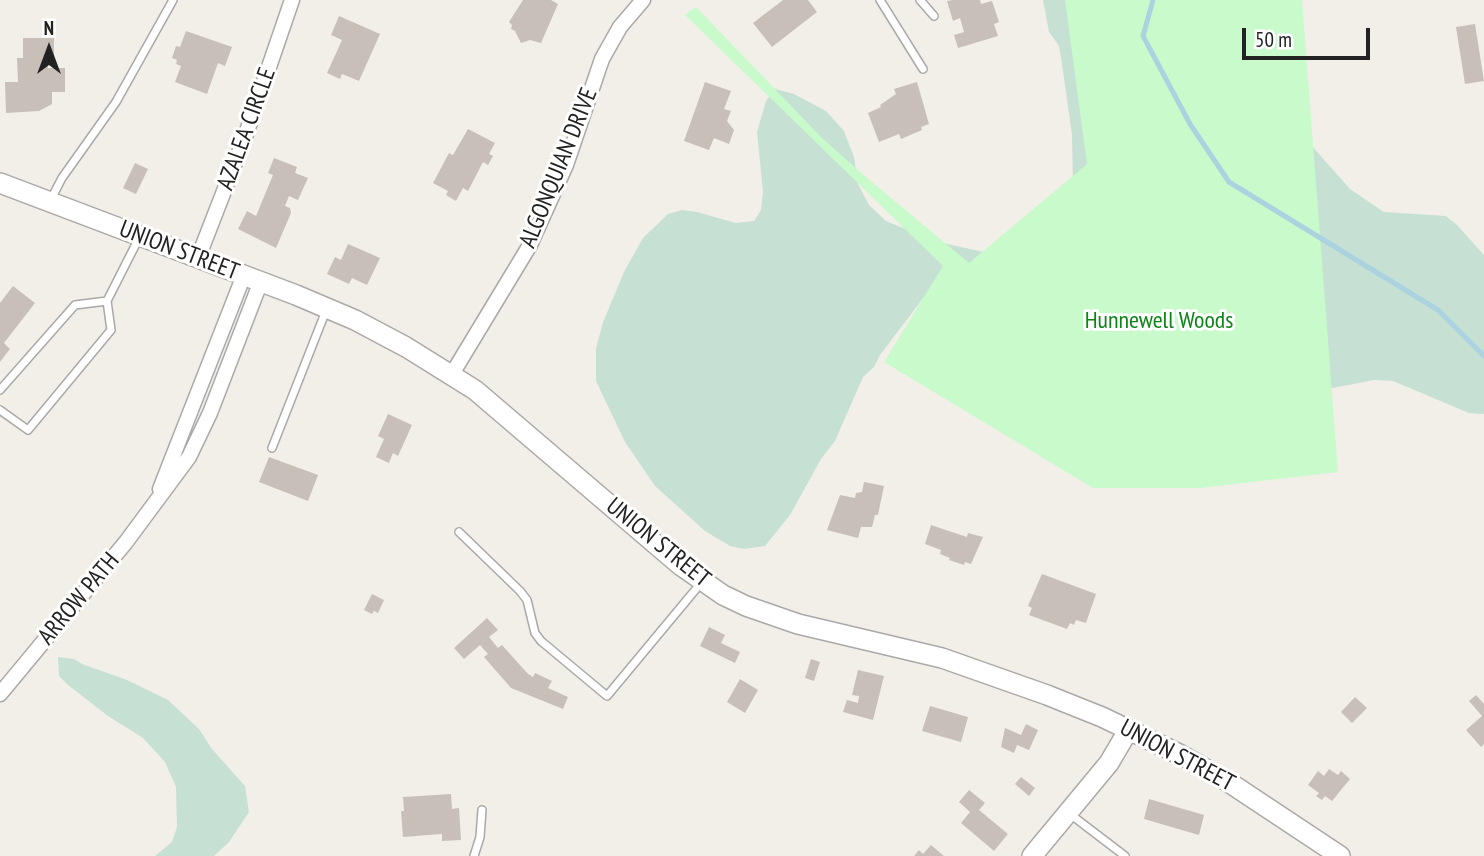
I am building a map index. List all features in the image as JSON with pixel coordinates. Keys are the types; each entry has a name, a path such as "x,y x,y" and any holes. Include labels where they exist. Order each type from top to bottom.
{"street":[{"name":"AZALEA CIRCLE","path":"198,258 245,137 292,0"},
{"name":"ALGONQUIAN DRIVE","path":"452,374 530,244 566,165 603,59 620,27 643,0"},
{"name":"UNION STREET","path":"0,183 252,278 381,333 452,374 500,410 702,582 746,606 773,616 942,658 1047,695 1129,729 1230,783 1340,856"},
{"name":"ARROW PATH","path":"0,694 126,542 175,477 201,435 252,278"},
{"path":"1032,856 1118,751 1129,729"}],"lane":[{"path":"50,202 62,178 116,102 173,0"},
{"path":"880,0 923,69"},
{"path":"920,0 934,16"},
{"path":"0,410 28,430 111,330 107,301 140,236"},
{"path":"0,390 75,305 107,301"},
{"path":"272,448 327,308"},
{"path":"459,532 527,600 535,634 541,641 607,696 702,582"},
{"path":"474,856 480,837 482,810"},
{"path":"1068,813 1125,856"}],"green space":[{"path":"1043,0 1284,0 1303,136 1350,189 1384,212 1446,216 1484,255 1484,414 1469,413 1393,381 1374,380 1317,391 924,297 874,367 863,377 835,441 821,459 790,515 765,546 744,549 730,546 705,531 655,486 625,442 596,381 596,349 603,322 625,270 643,238 668,214 682,210 736,223 754,221 761,210 763,192 757,132 766,101 775,89 794,94 826,111 844,131 854,157 858,184 869,205 886,221 934,241 988,253 1073,186 1072,135 1062,64 1059,46 1049,32"},
{"name":"Hunnewell Woods","path":"1065,0 1302,0 1338,472 1201,488 1093,488 884,362 943,266 685,15 696,7 821,137 969,263 1087,164"},
{"path":"58,657 74,659 168,700 199,729 212,749 245,786 249,812 229,842 214,856 155,856 172,842 177,827 176,787 165,762 143,738 108,716 68,685 59,676"}],"building":[{"path":"523,0 551,0 558,4 541,43 530,40 521,43 511,29 509,22"},
{"path":"783,0 808,0 817,12 772,47 753,23"},
{"path":"980,0 981,4 992,1 999,22 994,24 998,36 958,48 954,35 964,32 960,18 953,21 947,1"},
{"path":"339,16 380,34 359,81 342,74 340,79 327,73 342,40 331,35"},
{"path":"1475,24 1484,81 1465,84 1456,27"},
{"path":"186,31 232,47 225,66 218,63 207,94 175,82 181,66 172,58"},
{"path":"23,38 54,38 54,59 48,59 48,68 65,68 65,92 52,92 52,104 39,111 6,113 5,82 18,82 17,58 23,58"},
{"path":"705,82 731,91 724,109 731,111 727,121 734,130 729,144 714,138 709,150 684,141"},
{"path":"917,82 929,124 901,139 899,134 879,142 868,113 881,107 880,105 896,94 894,89"},
{"path":"468,129 495,143 489,154 493,156 488,165 483,162 468,191 463,188 456,201 446,195 448,191 433,183 449,153 453,155"},
{"path":"274,158 297,167 295,173 308,178 298,200 289,196 285,206 290,208 291,213 276,248 238,229 247,211 256,216 273,175 268,173"},
{"path":"135,163 148,169 136,194 123,188"},
{"path":"348,244 380,258 367,285 352,278 349,284 327,274 335,257 341,260"},
{"path":"13,286 35,303 4,343 10,349 0,362 0,303"},
{"path":"388,414 412,425 398,456 393,453 389,463 376,457 384,439 378,436"},
{"path":"269,457 318,475 308,501 259,482"},
{"path":"864,482 884,486 878,515 875,515 872,527 861,527 858,538 827,530 840,495 855,498 856,493 862,492"},
{"path":"931,525 967,537 968,533 983,537 971,564 965,562 964,565 949,560 950,558 940,554 941,550 925,544"},
{"path":"1042,574 1096,594 1086,623 1076,620 1074,625 1070,623 1067,629 1029,615 1032,608 1028,606"},
{"path":"372,594 384,600 378,613 374,611 372,614 364,610"},
{"path":"487,618 498,630 489,637 498,648 502,645 528,674 533,677 535,673 552,681 548,688 568,697 563,709 511,688 484,657 488,654 480,645 464,659 454,648"},
{"path":"709,627 725,635 721,643 740,652 735,663 700,646"},
{"path":"811,659 820,662 814,681 805,678"},
{"path":"858,670 884,676 873,720 843,712 847,700 858,703 859,696 852,695"},
{"path":"740,679 758,690 745,713 727,702"},
{"path":"1476,695 1484,704 1484,744 1481,747 1466,730 1482,716 1469,701"},
{"path":"1355,697 1367,708 1352,723 1341,712"},
{"path":"930,706 968,717 961,742 922,731"},
{"path":"1026,724 1038,730 1029,750 1017,745 1014,753 1001,747 1005,728 1021,735"},
{"path":"1329,769 1338,775 1341,771 1350,779 1332,801 1325,796 1322,800 1316,796 1319,793 1308,785 1318,771 1324,776"},
{"path":"1021,777 1035,788 1029,796 1015,784"},
{"path":"969,790 985,803 979,810 1008,834 994,851 961,823 970,812 959,802"},
{"path":"451,794 452,809 459,808 461,840 442,841 442,834 403,837 403,797"},
{"path":"1149,799 1204,815 1199,835 1144,819"},
{"path":"931,845 944,856 914,856 919,850 923,854"}],"waterway":[{"path":"1153,0 1143,36 1190,124 1229,182 1438,310 1484,356"}]}
